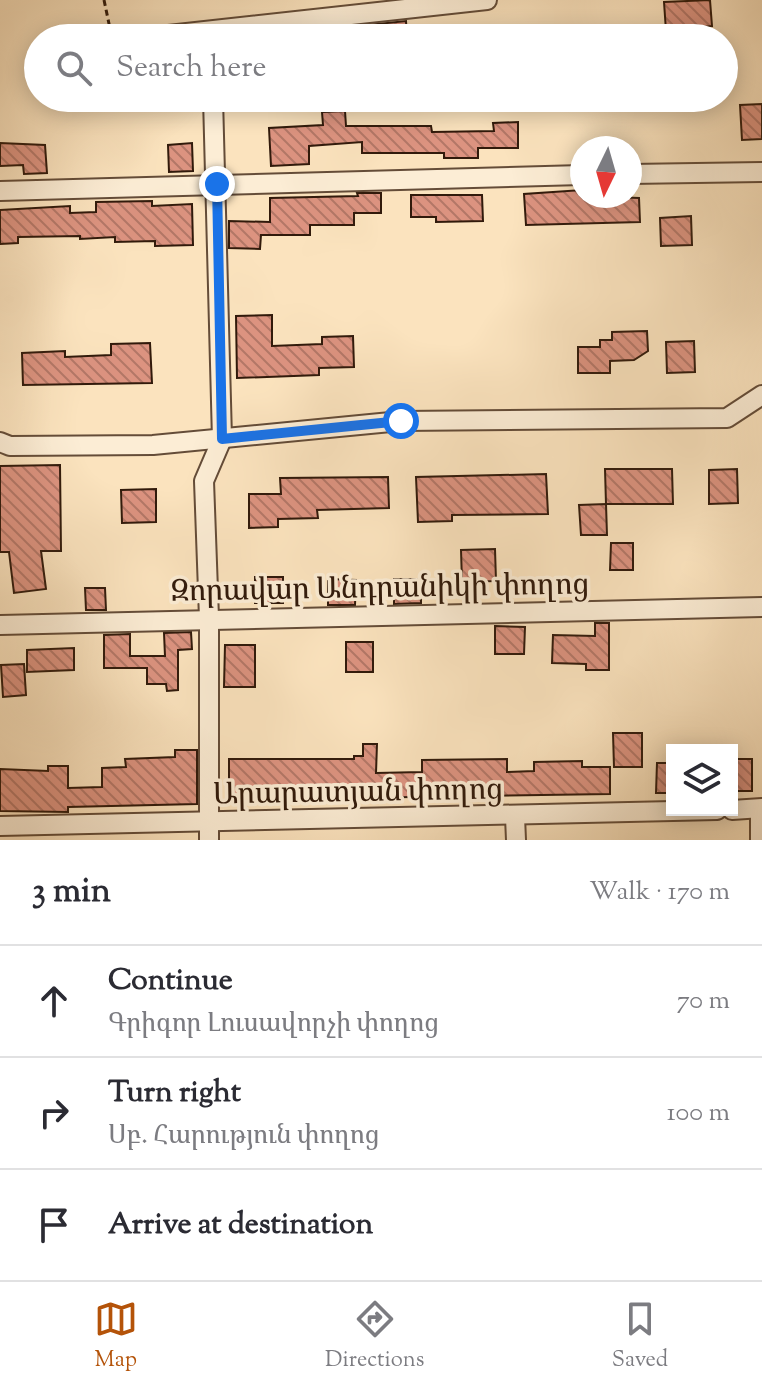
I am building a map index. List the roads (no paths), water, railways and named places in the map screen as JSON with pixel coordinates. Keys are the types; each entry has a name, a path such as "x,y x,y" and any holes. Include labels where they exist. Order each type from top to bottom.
{"street":[{"path":"283,24 376,10 487,0"},
{"path":"209,831 209,618 204,481 222,439 214,112"},
{"path":"642,174 762,172"},
{"path":"0,191 570,175"},
{"path":"0,442 10,446 153,445 401,421 727,418 762,395"},
{"name":"Զորավար Անդրանիկի փողոց","path":"0,625 762,607"},
{"path":"738,810 761,808 760,840"},
{"name":"Արարատյան փողոց","path":"0,826 209,831 666,812"},
{"path":"515,817 516,840"}]}
